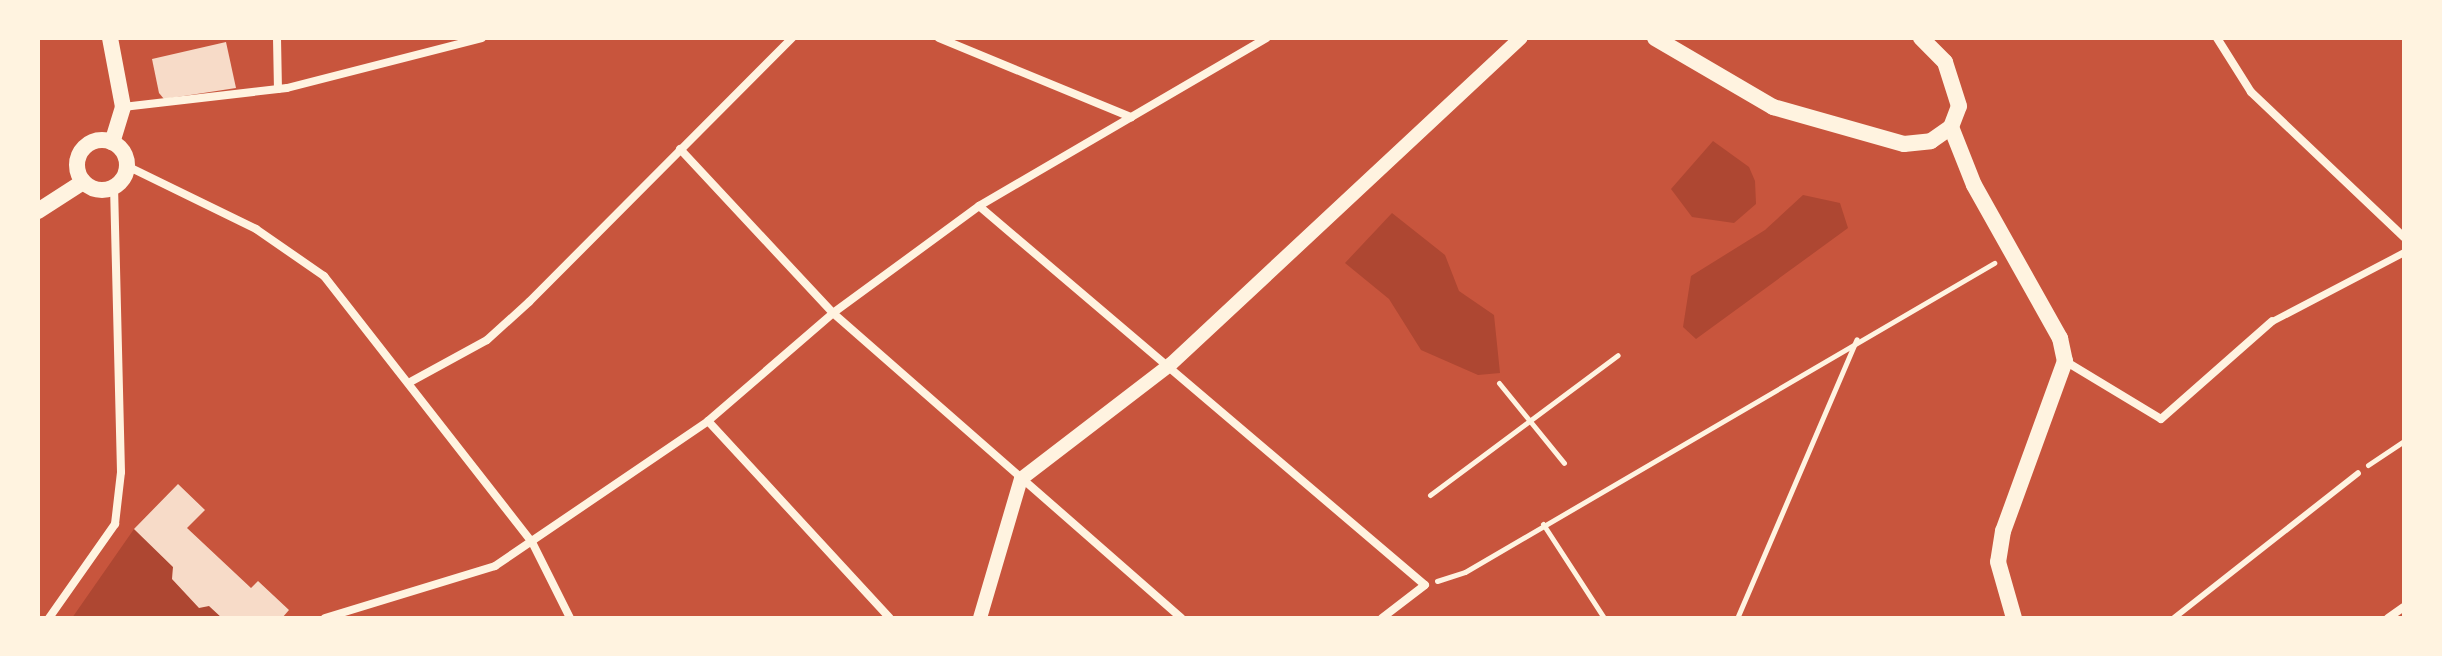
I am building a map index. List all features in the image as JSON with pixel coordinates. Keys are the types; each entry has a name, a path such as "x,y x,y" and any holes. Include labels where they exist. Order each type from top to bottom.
{"main road":[{"path":"38,211 83,182 114,187 127,166 112,142 123,107 110,38"},
{"path":"1655,38 1773,107 1874,140 1931,141 1951,127"},
{"path":"1921,38 1957,85 1951,127 1974,185 2015,252 2065,361 2003,531 1998,562 2014,618"},
{"path":"83,182 80,151 93,141 112,142"}],"street":[{"path":"277,38 278,89"},
{"path":"123,107 278,89 482,38"},
{"path":"412,381 487,340 792,38"},
{"path":"939,38 1131,117"},
{"path":"325,618 478,573 532,542 708,421 833,313 979,206 1267,38"},
{"path":"980,618 1021,479 1171,364 1521,38"},
{"path":"2217,38 2251,92 2404,237"},
{"path":"680,149 833,313 1182,618"},
{"path":"127,166 256,229 324,276 412,381 532,542 570,618"},
{"path":"49,618 115,524 121,472 114,187"},
{"path":"979,206 1171,364 1425,585 1382,618"},
{"path":"2065,361 2161,419 2272,321 2404,252"},
{"path":"708,421 890,618"},
{"path":"2388,618 2404,607"}],"lane":[{"path":"2174,618 2358,473"}],"path":[{"path":"1425,585 1465,572 1857,338 2015,252"},
{"path":"1738,616 1857,338"},
{"path":"1430,495 1618,355"},
{"path":"1499,383 1564,463"},
{"path":"2358,473 2404,441"},
{"path":"1543,524 1604,618"}],"shaded area":[{"path":"1713,141 1749,167 1755,181 1756,204 1734,223 1692,217 1671,189"},
{"path":"1803,195 1840,203 1848,228 1696,339 1683,327 1691,276 1765,230"},
{"path":"1392,213 1445,255 1459,291 1494,315 1500,373 1478,375 1421,350 1389,299 1345,263"},
{"path":"134,529 173,567 172,579 199,607 209,606 222,618 72,618"}],"building":[{"path":"226,42 236,88 164,99 159,93 152,59"},
{"path":"178,484 205,510 187,528 251,588 258,581 289,610 282,618 222,618 209,606 199,608 172,579 173,567 134,529"}]}
